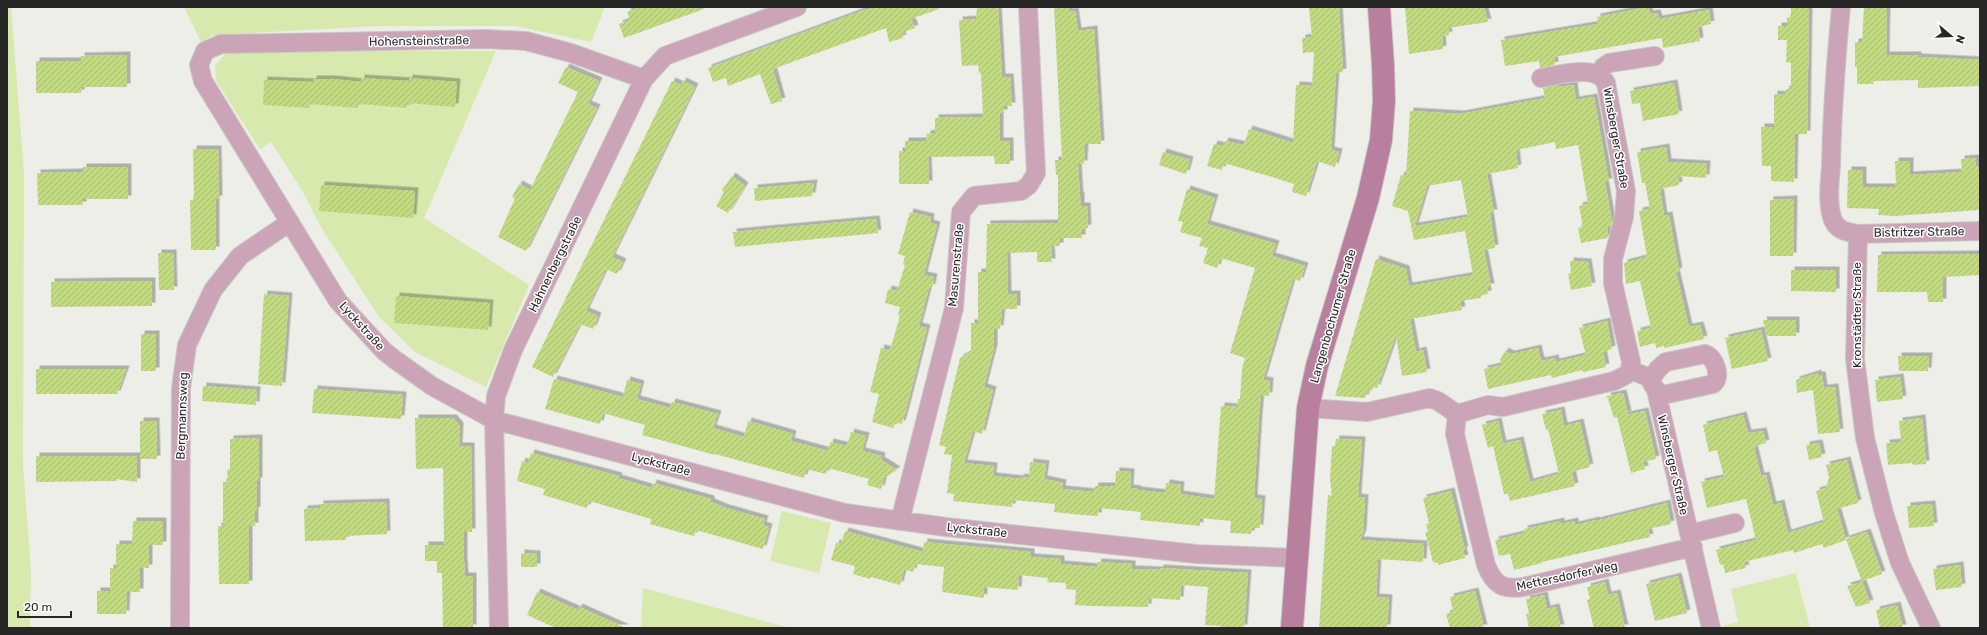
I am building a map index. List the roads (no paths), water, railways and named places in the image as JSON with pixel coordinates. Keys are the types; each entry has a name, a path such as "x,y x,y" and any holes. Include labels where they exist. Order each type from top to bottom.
{"street":[{"name":"Hahnenbergstraße","path":"499,628 494,420 496,396 513,350 644,80 665,56 797,7"},
{"name":"Masurenstraße","path":"900,521 954,308 961,212 974,196 1021,191 1029,185 1036,173 1028,7"},
{"name":"Langenbochumer Straße","path":"1292,628 1308,408 1316,366 1368,198 1381,140 1384,101 1384,65 1379,7"},
{"path":"1841,7 1832,100 1830,197 1832,217 1836,226 1844,231 1858,234"},
{"name":"Hohensteinstraße","path":"199,65 205,51 221,44 486,39 526,41 571,53 644,80"},
{"name":"Winsberger Straße","path":"1600,74 1603,67 1609,63 1655,56"},
{"name":"Lyckstraße","path":"199,65 203,81 338,301 384,351 432,386 494,420 845,513 900,521 1196,554 1297,558"},
{"name":"Winsberger Straße","path":"1541,78 1579,72 1591,72 1600,74 1607,86 1626,191 1624,217 1614,255 1613,276 1631,362 1630,370 1654,388 1711,628"},
{"name":"Bergmannsweg","path":"180,628 180,388 187,345 213,290 240,256 290,222"},
{"name":"Bistritzer Straße","path":"1858,234 1980,231"},
{"name":"Kronstädter Straße","path":"1858,234 1855,359 1865,438 1884,513 1900,563 1932,628"},
{"path":"1308,408 1367,412 1430,398 1438,401 1457,414 1488,405 1503,406 1614,381 1623,377 1630,370"},
{"name":"Mettersdorfer Weg","path":"1457,414 1456,434 1486,565 1491,574 1503,587 1511,589 1523,587 1691,540"},
{"path":"1691,540 1735,523"}]}
